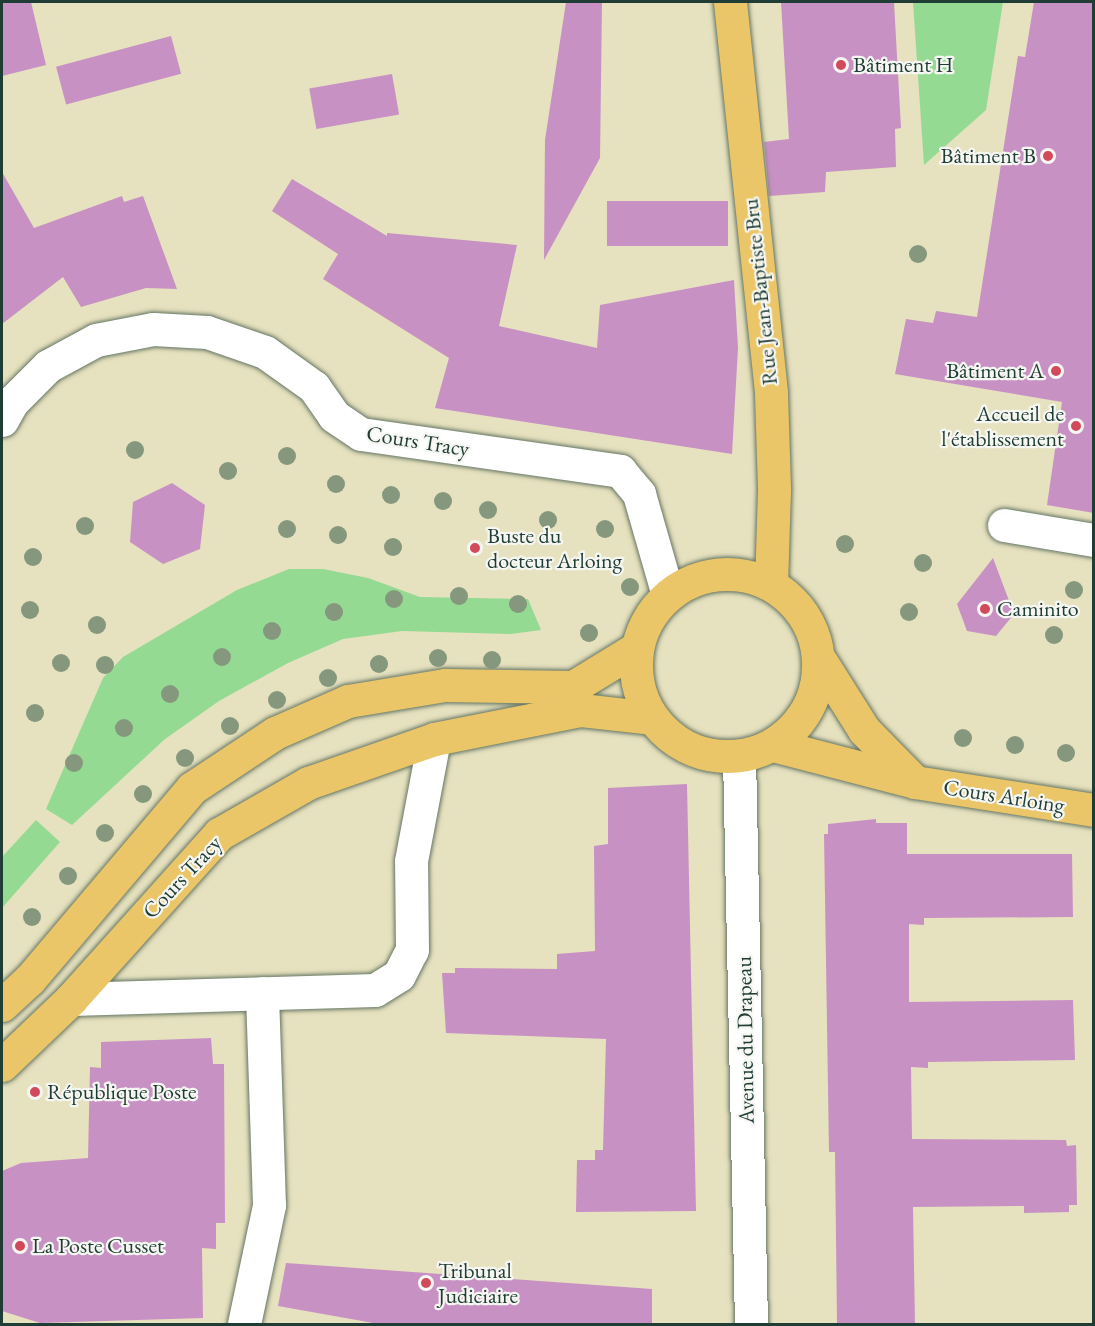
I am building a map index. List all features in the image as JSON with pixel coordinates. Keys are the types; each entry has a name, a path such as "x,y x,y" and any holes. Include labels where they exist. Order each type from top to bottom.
{"main road":[{"name":"Rue Jean-Baptiste Bru","path":"730,2 771,393 774,490 771,584"},
{"path":"736,573 771,584 795,602 810,624 819,660 815,693 799,724 773,745 739,756 705,755 675,741 652,718 641,696 635,672 637,648 648,619 668,596 700,577 736,573"},
{"path":"2,1005 30,979 192,788 275,733 348,701 434,687 573,687 637,648"},
{"name":"Cours Arloing","path":"819,660 864,730 915,782"},
{"name":"Cours Tracy","path":"2,1065 71,999 219,834 308,783 434,739 581,710 652,718"},
{"name":"Cours Arloing","path":"773,745 915,782 1094,810"}],"street":[{"name":"Cours Tracy","path":"2,420 12,402 48,366 96,340 153,329 207,332 265,352 314,387 334,416 361,434 620,471 639,494 668,596"},
{"path":"1004,525 1094,540"},
{"path":"71,999 375,990 399,975 412,950 411,861 434,739"},
{"name":"Avenue du Drapeau","path":"739,756 751,1324"},
{"path":"244,1324 269,1205 262,993"}],"green space":[{"path":"913,2 1003,2 986,110 924,165"},
{"path":"289,569 323,569 368,578 420,597 528,599 541,630 511,634 402,631 343,639 288,663 219,701 165,739 72,825 46,809 103,678 123,657 237,590"},
{"path":"36,820 60,842 2,908 2,857"}],"building":[{"path":"2,2 31,2 46,65 2,76"},
{"path":"566,2 602,2 600,158 544,260 545,140"},
{"name":"Bâtiment H","path":"781,2 894,2 901,128 895,129 896,167 826,172 825,192 769,196 764,142 789,139"},
{"name":"Bâtiment B","path":"1034,2 1094,2 1094,513 1047,505 1062,402 895,374 906,319 933,323 936,311 977,317 1018,56 1025,57"},
{"path":"171,36 181,74 66,104 56,67"},
{"path":"392,74 399,114 316,129 309,89"},
{"path":"2,172 34,228 122,196 124,202 143,196 177,289 146,288 81,307 63,277 2,324"},
{"path":"292,179 387,236 387,233 517,245 499,326 597,348 600,305 734,280 738,348 732,454 435,408 449,358 323,279 338,254 272,211"},
{"path":"607,201 728,201 728,246 607,246"},
{"path":"172,483 205,505 200,549 163,564 130,542 133,502"},
{"name":"Caminito","path":"993,558 1014,614 996,636 967,631 957,604"},
{"path":"687,784 696,1211 576,1212 577,1160 595,1160 595,1150 603,1150 606,1039 446,1033 442,973 455,973 455,968 557,969 557,954 595,951 594,846 608,844 608,788"},
{"path":"876,819 876,823 907,823 907,854 1072,854 1073,917 924,918 924,925 909,924 909,1002 1073,1000 1075,1060 928,1062 928,1068 911,1067 912,1139 1066,1140 1067,1146 1076,1145 1077,1205 1069,1205 1069,1212 1024,1213 1024,1206 913,1207 915,1324 837,1324 835,1152 829,1152 824,834 828,834 828,824"},
{"path":"211,1038 213,1064 224,1064 225,1223 216,1223 216,1249 202,1248 203,1318 40,1323 2,1311 2,1171 21,1163 88,1158 90,1067 101,1068 101,1042"},
{"name":"Tribunal Judiciaire","path":"286,1263 652,1289 652,1324 379,1324 278,1306"}],"place":[{"name":"Bâtiment H","path":"841,65"},
{"name":"Bâtiment B","path":"1048,156"},
{"name":"Bâtiment A","path":"1056,371"},
{"name":"Accueil de l'établissement","path":"1076,426"},
{"name":"Buste du docteur Arloing","path":"475,548"},
{"name":"Caminito","path":"985,609"},
{"name":"République Poste","path":"35,1092"},
{"name":"La Poste Cusset","path":"20,1246"},
{"name":"Tribunal Judiciaire","path":"426,1283"}]}
